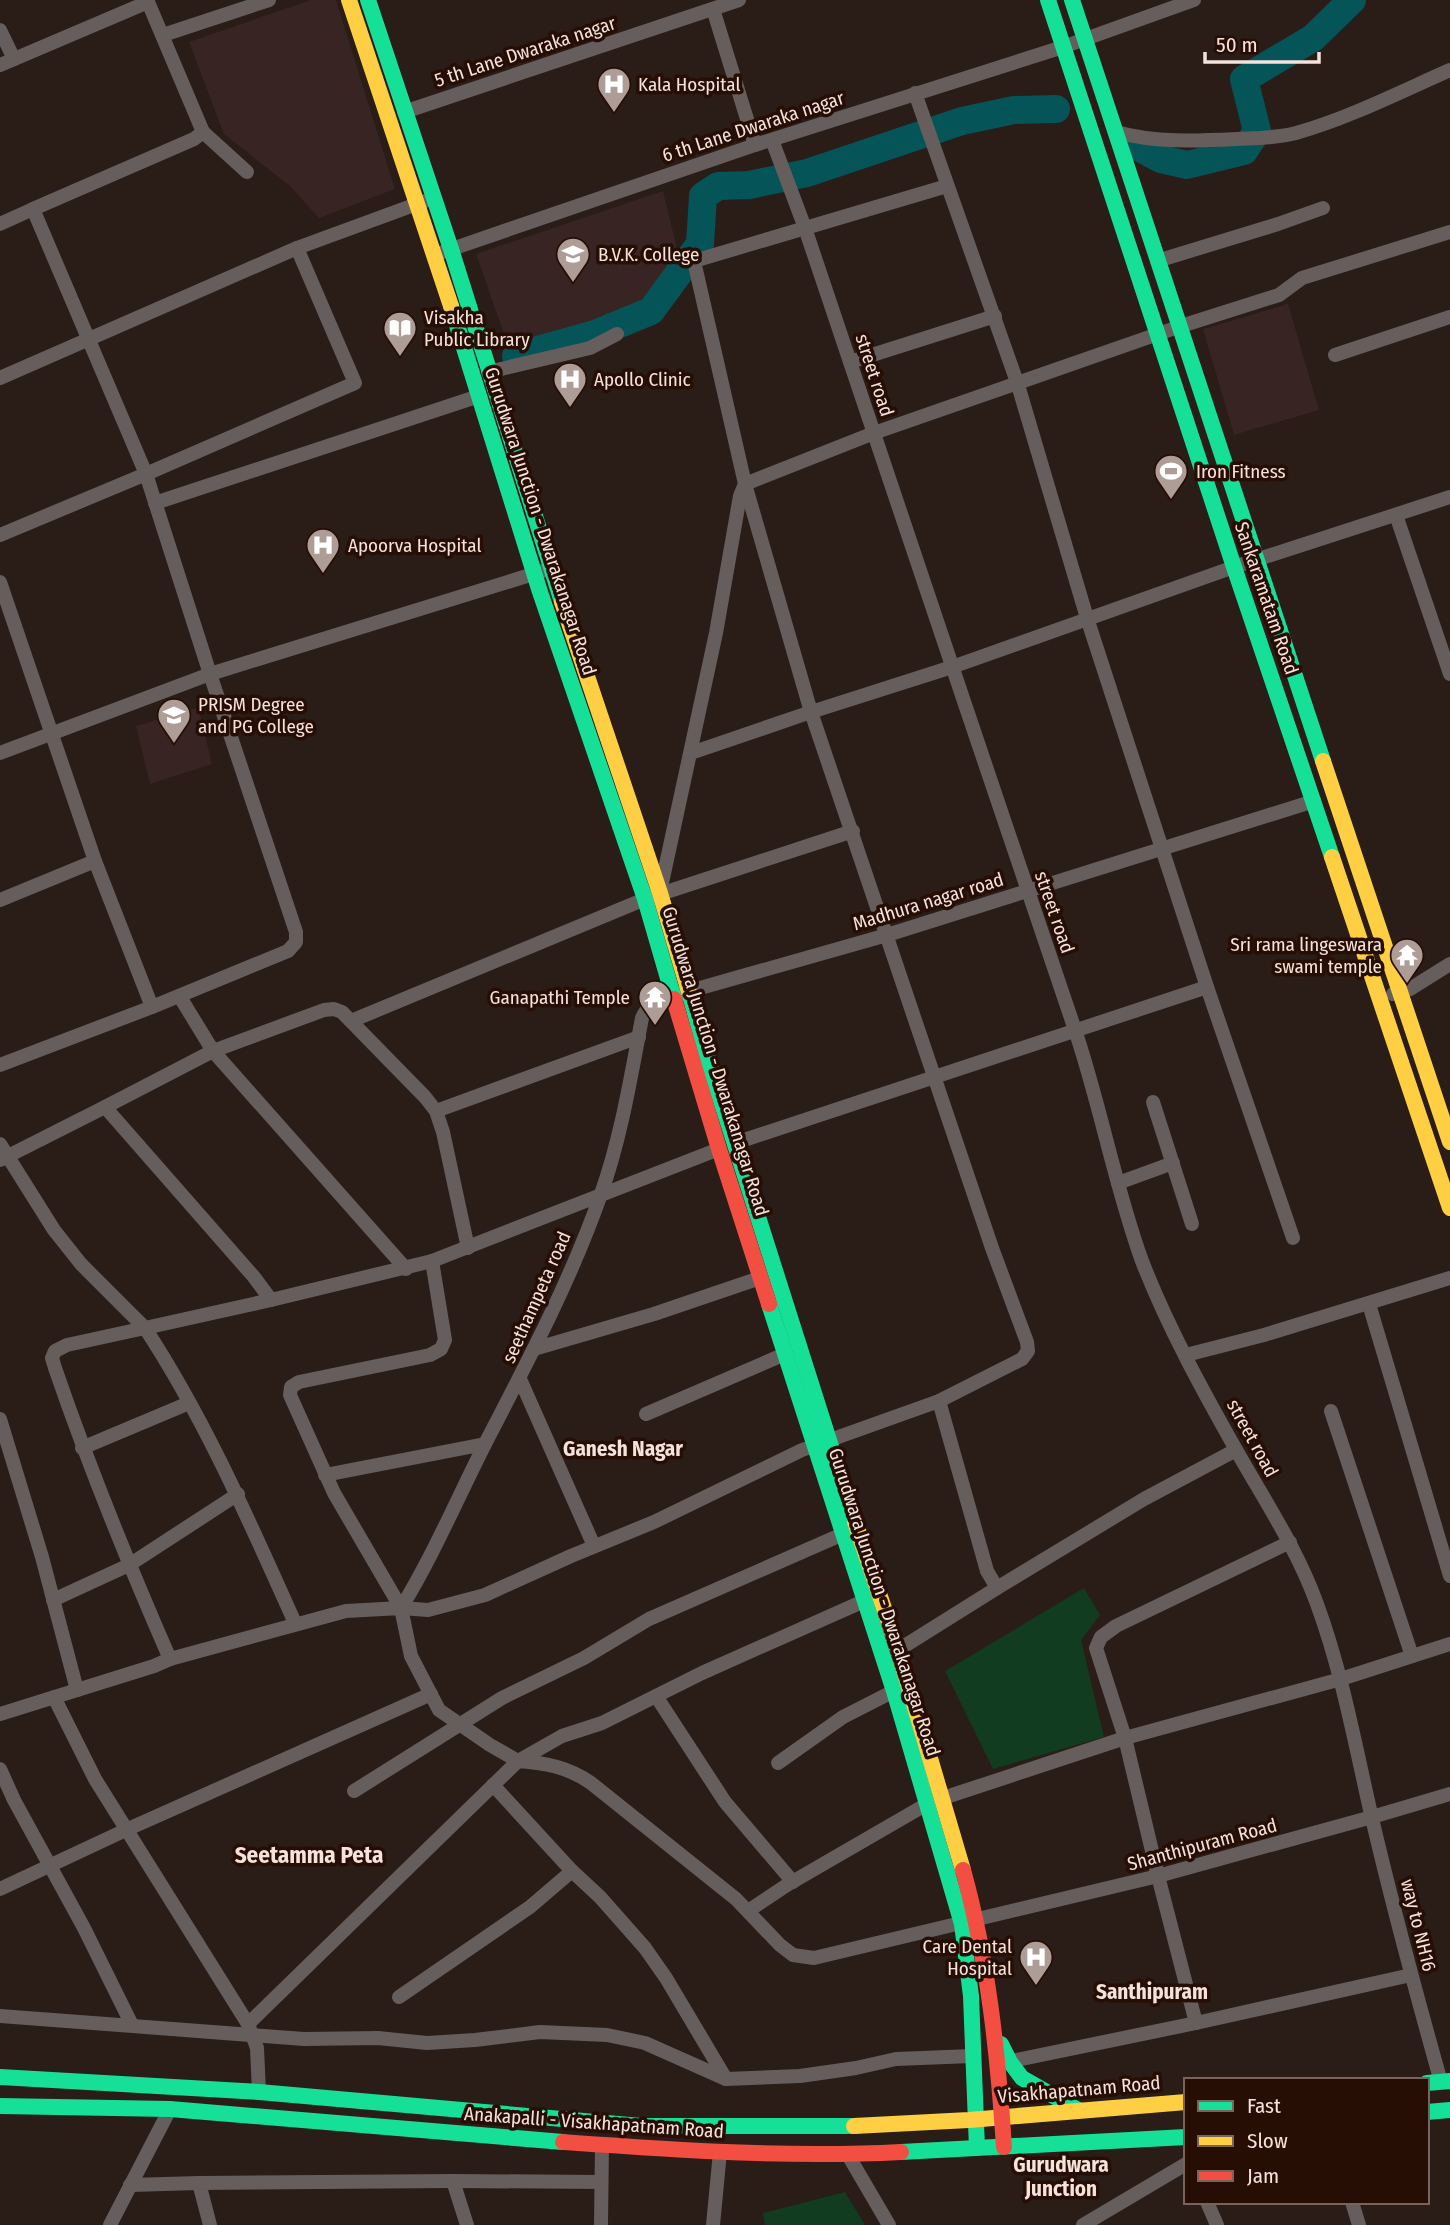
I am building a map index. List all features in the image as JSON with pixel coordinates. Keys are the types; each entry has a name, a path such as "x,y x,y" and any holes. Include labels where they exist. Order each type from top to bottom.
{"main road":[{"name":"Gurudwara Junction - Dwarakanagar Road","path":"349,0 425,201 451,249 652,896 719,1149 760,1278 785,1354 898,1650 943,1798 993,2027 1004,2063"},
{"name":"Gurudwara Junction - Dwarakanagar Road","path":"368,0 404,112 435,254 534,574 652,896"},
{"name":"Sankaramatam Road","path":"1048,0 1234,567 1450,1208"},
{"name":"Sankaramatam Road","path":"1072,0 1255,560 1450,1142"},
{"name":"Gurudwara Junction - Dwarakanagar Road","path":"680,994 735,1143 821,1443 843,1534 927,1804 970,1922 972,2056 977,2148"},
{"path":"1004,2063 1022,2078 1078,2110"},
{"path":"1004,2063 1004,2147"},
{"name":"Anakapalli - Visakhapatnam Road","path":"0,2077 259,2092 641,2126 845,2126 976,2118"},
{"name":"Visakhapatnam Road","path":"976,2118 1184,2102"},
{"name":"Anakapalli - Visakhapatnam Road","path":"0,2106 170,2109 720,2152 848,2155 1184,2138"},
{"path":"1429,2112 1450,2110"}],"street":[{"path":"163,36 269,0"},
{"name":"5 th Lane Dwaraka nagar","path":"404,112 739,0"},
{"name":"6 th Lane Dwaraka nagar","path":"435,254 755,145 1085,40 1194,0"},
{"path":"0,30 7,62 148,1 203,132 247,172"},
{"path":"713,9 755,145"},
{"path":"1116,132 1162,141 1266,138 1295,133 1336,119 1450,70"},
{"path":"915,93 1018,384 1087,618 1293,1238"},
{"path":"0,224 194,139 203,132"},
{"name":"street road","path":"772,140 805,228 1076,1031 1118,1183 1147,1273 1236,1450 1290,1542 1316,1602 1341,1679 1372,1817"},
{"path":"0,1714 154,1666 170,1658 295,1623 346,1611 401,1608 428,1610 485,1595 654,1522 821,1443 939,1401 1021,1359 1028,1351 811,712 745,484 694,261 947,186"},
{"path":"0,377 297,248 425,201"},
{"path":"1157,261 1323,208"},
{"path":"0,1065 180,997 288,951 296,942 296,932 146,474 33,209"},
{"path":"652,896 691,753 740,496 745,484 874,433 1178,327 1279,295 1302,278 1450,232"},
{"path":"0,535 355,383 297,248"},
{"path":"850,362 995,316"},
{"path":"1335,355 1450,317"},
{"path":"488,372 590,348 617,334"},
{"path":"155,503 479,396"},
{"path":"691,753 952,667 1234,567 1450,497"},
{"path":"1396,515 1450,674"},
{"path":"0,753 210,674 551,569"},
{"path":"0,582 95,861 152,1007"},
{"name":"Madhura nagar road","path":"680,994 887,935 1314,801"},
{"path":"351,1021 652,896 853,831"},
{"path":"0,900 95,861"},
{"path":"1381,998 1410,989 1450,964"},
{"path":"735,1143 1208,987"},
{"name":"seethampeta road","path":"401,1608 424,1570 520,1379 583,1241 612,1158 645,1010 650,1005 680,994"},
{"path":"180,997 213,1051 406,1269"},
{"path":"295,1623 238,1494 145,1328 80,1264 2,1154 105,1107 213,1051 324,1010 334,1009 342,1012 351,1021 436,1111 468,1248"},
{"path":"436,1111 639,1037"},
{"path":"1153,1102 1192,1224"},
{"path":"105,1107 254,1277 271,1300"},
{"path":"170,1658 82,1447 52,1358 55,1351 67,1345 406,1269 468,1248 719,1149"},
{"path":"1118,1183 1172,1163"},
{"path":"432,1261 445,1340 441,1349 430,1355 299,1382 291,1387 290,1395 325,1475 401,1608 411,1656 439,1710 518,1761"},
{"path":"534,1349 654,1314 760,1278"},
{"path":"1186,1355 1369,1304 1450,1278"},
{"path":"1369,1304 1450,1576"},
{"path":"646,1414 785,1354"},
{"path":"520,1379 594,1546"},
{"path":"939,1401 987,1571 997,1588"},
{"path":"82,1447 189,1403"},
{"path":"1331,1410 1412,1656"},
{"path":"0,1419 77,1690"},
{"path":"325,1475 485,1444"},
{"path":"898,1650 1144,1499 1236,1450"},
{"path":"53,1600 129,1565 238,1494"},
{"path":"354,1791 502,1698 584,1658 649,1619 843,1534"},
{"path":"1196,2023 1125,1738 1096,1648 1101,1637 1116,1626 1290,1542"},
{"path":"250,2029 518,1761 562,1736 602,1723 702,1673 864,1601"},
{"path":"943,1798 1125,1738 1341,1679 1450,1644"},
{"path":"778,1763 843,1717 894,1691"},
{"path":"0,1889 431,1694"},
{"path":"656,1696 724,1802 793,1882"},
{"path":"54,1697 96,1779 250,2029 257,2048 259,2092"},
{"name":"Shanthipuram Road","path":"518,1761 551,1764 575,1772 612,1799 748,1911 780,1945 793,1955 814,1958 1158,1876 1450,1794"},
{"path":"0,1769 132,2025"},
{"path":"493,1785 645,1948 726,2079"},
{"path":"748,1911 927,1804"},
{"name":"way to NH16","path":"1372,1817 1440,2082"},
{"path":"399,1997 530,1907 572,1871"},
{"path":"1004,2063 1411,1975"},
{"path":"0,2016 132,2025 250,2029 304,2039 378,2038 427,2043 540,2032 607,2035 645,2043 726,2079 800,2076 896,2059 972,2056"},
{"path":"110,2225 170,2109"},
{"path":"601,2225 602,2144"},
{"path":"713,2225 720,2152"},
{"path":"848,2155 888,2225"},
{"path":"1083,2225 1184,2165"},
{"path":"453,2181 467,2225"},
{"path":"130,2185 600,2182"},
{"path":"199,2183 209,2225"},
{"path":"1208,2204 1217,2225"},
{"path":"1353,2204 1359,2225"},
{"path":"1107,2210 1115,2225"}],"shaded area":[{"path":"311,0 336,0 395,189 319,218 290,186 224,134 189,42"},
{"name":"B.V.K. College","path":"663,191 681,265 621,318 511,354 476,254"},
{"path":"1288,304 1319,410 1234,435 1203,329"},
{"name":"PRISM Degree and PG College","path":"198,707 212,764 150,784 136,726"}],"green space":[{"path":"1084,1588 1100,1615 1081,1640 1104,1737 993,1769 945,1671"},
{"path":"845,2192 865,2225 765,2225 763,2213"}],"waterway":[{"path":"1138,147 1161,159 1187,165 1244,151 1257,131 1244,79 1313,38 1352,0"},
{"path":"516,356 595,334 651,311 700,244 703,196 718,186 749,185 807,173 962,121 1014,110 1056,109"}],"traffic: fast":[{"path":"368,0 451,249 562,602"},
{"path":"1048,0 1332,857"},
{"path":"1072,0 1323,761"},
{"path":"451,306 540,592 645,899 674,999"},
{"path":"689,992 855,1522"},
{"path":"769,1304 894,1691 962,1924 971,1996 977,2148"},
{"path":"1001,2044 1022,2078 1078,2110"},
{"path":"0,2077 259,2092 641,2126 854,2126"},
{"path":"1429,2083 1450,2081"},
{"path":"0,2106 170,2109 563,2142"},
{"path":"1429,2112 1450,2110"},
{"path":"901,2152 1184,2137"}],"traffic: slow":[{"path":"349,0 451,306"},
{"path":"562,602 660,893 689,992"},
{"path":"1323,761 1450,1142"},
{"path":"1332,857 1450,1208"},
{"path":"855,1522 898,1650 963,1870"},
{"path":"854,2126 969,2120 1184,2102"}],"traffic: jam":[{"path":"674,999 769,1304"},
{"path":"963,1870 991,2007 1004,2147"},
{"path":"563,2142 774,2154 901,2152"}],"place":[{"name":"Kala Hospital","path":"614,114"},
{"name":"B.V.K. College","path":"573,284"},
{"name":"Visakha Public Library","path":"400,358"},
{"name":"Apollo Clinic","path":"570,409"},
{"name":"Iron Fitness","path":"1171,501"},
{"name":"Apoorva Hospital","path":"323,575"},
{"name":"PRISM Degree and PG College","path":"174,745"},
{"name":"Sri rama lingeswara swami temple","path":"1407,985"},
{"name":"Ganapathi Temple","path":"655,1027"},
{"name":"Care Dental Hospital","path":"1036,1987"}],"district":[{"name":"Ganesh Nagar","path":"623,1449"},
{"name":"Seetamma Peta","path":"309,1855"},
{"name":"Santhipuram","path":"1152,1992"},
{"name":"Gurudwara Junction","path":"1061,2177"}]}
